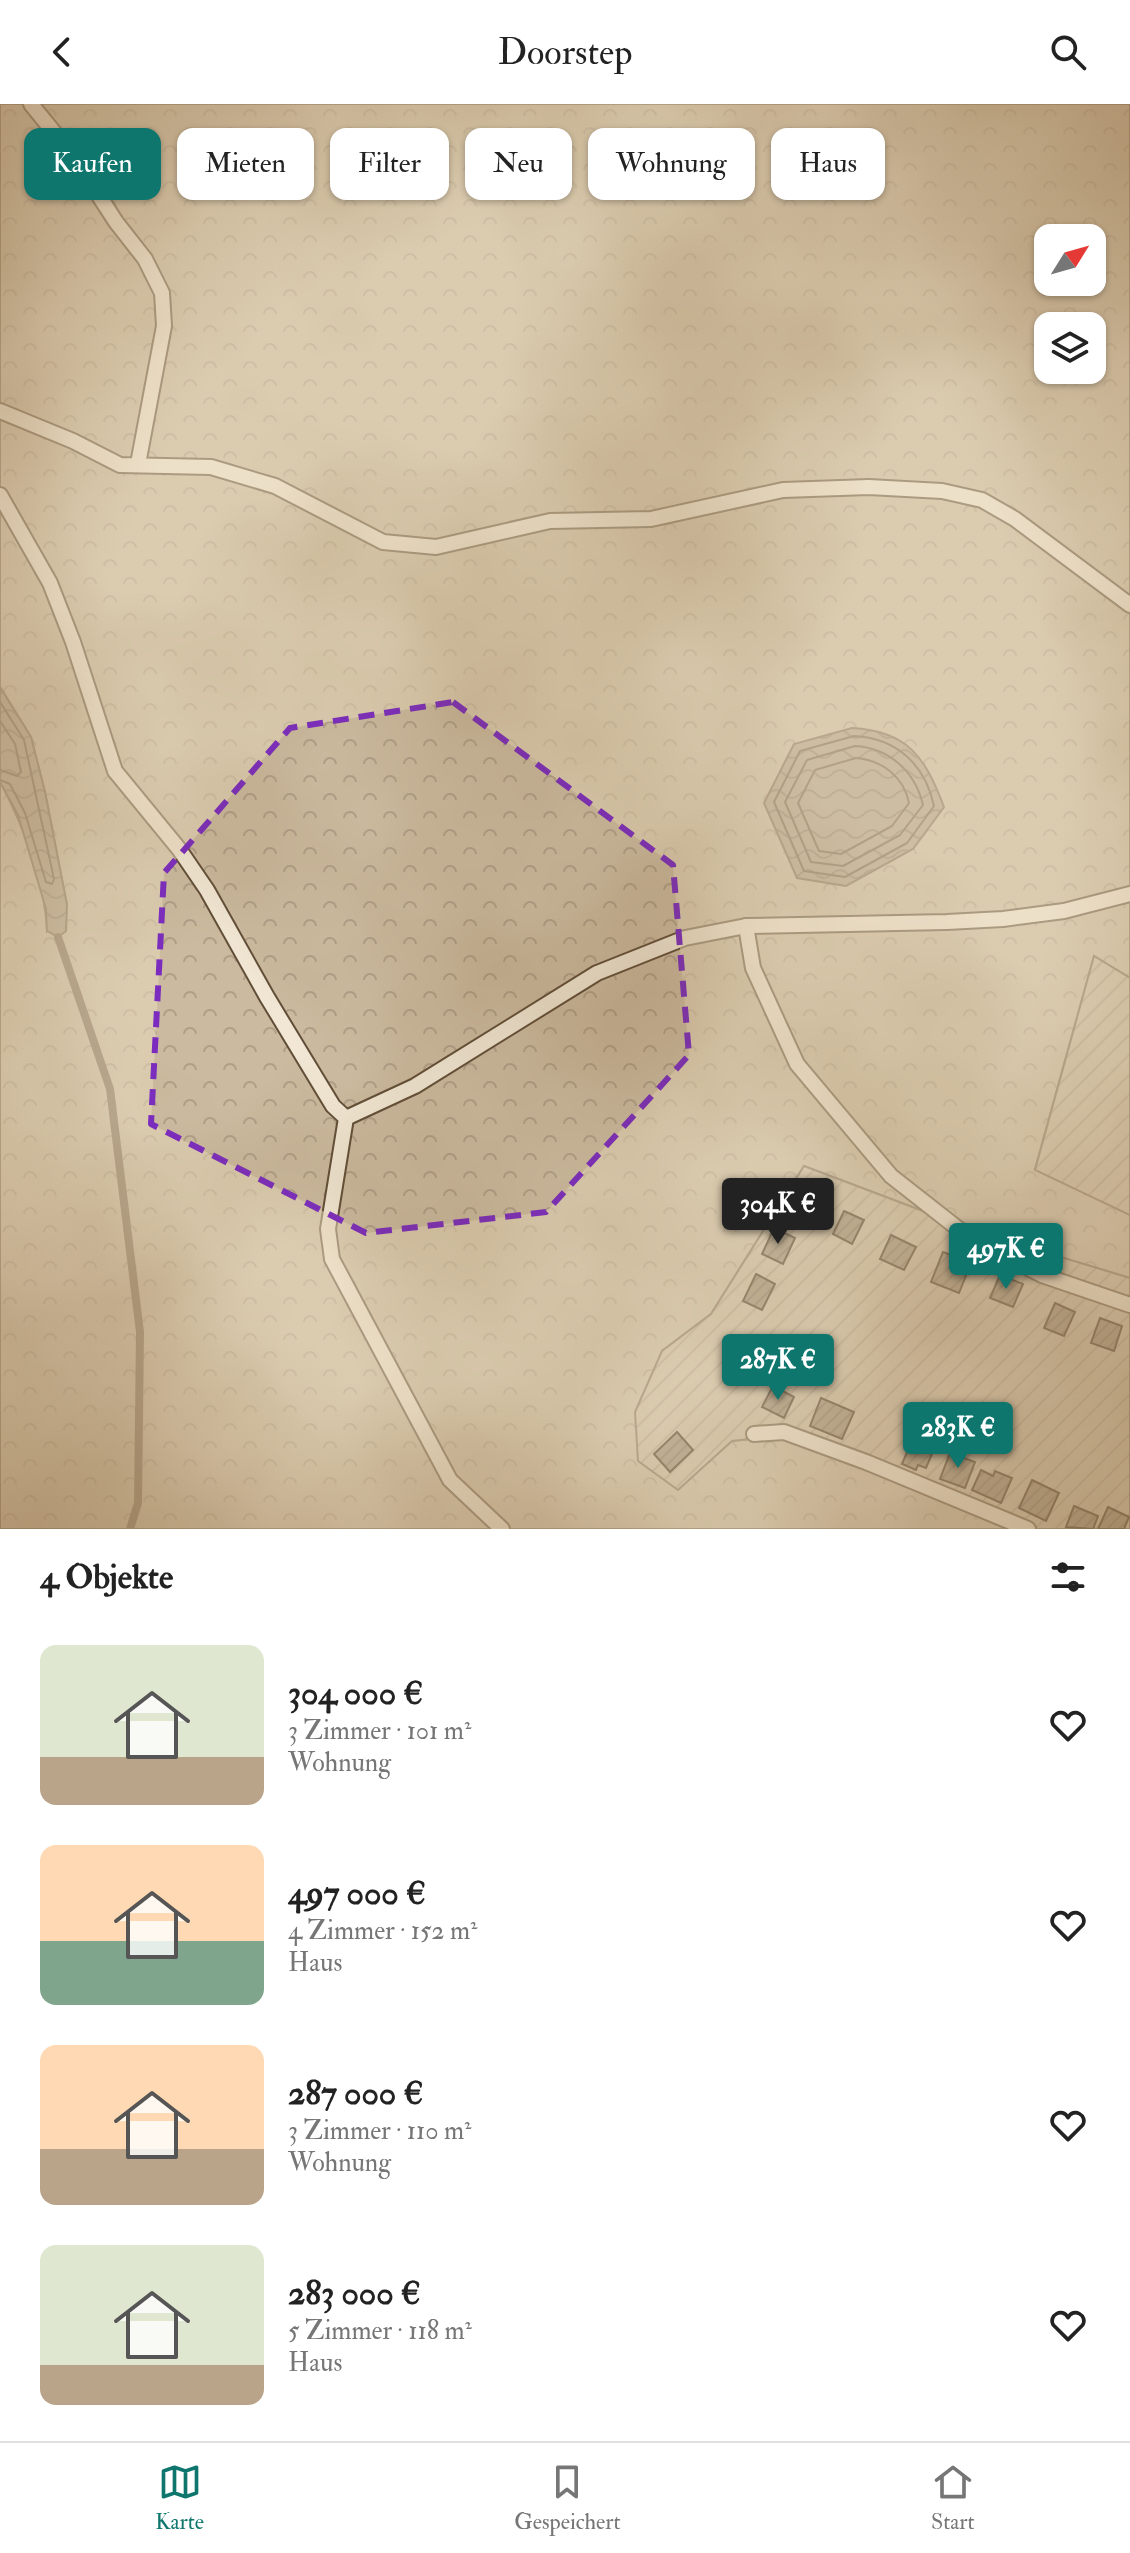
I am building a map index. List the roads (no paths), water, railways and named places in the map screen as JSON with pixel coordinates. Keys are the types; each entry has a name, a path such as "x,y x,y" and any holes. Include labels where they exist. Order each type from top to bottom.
{"lane":[{"path":"31,104 74,157 116,222 145,259 162,293 164,326 138,464"},
{"path":"0,411 73,441 120,465 211,467 275,486 383,542 436,547 550,521 651,519 783,490 869,487 942,491 982,500 1015,519 1130,605"},
{"path":"0,495 50,583 73,642 115,771 179,849 200,880 333,1106 346,1118"},
{"path":"346,1118 415,1086 597,973 685,938 746,926 1003,919 1064,911 1130,894"},
{"path":"746,926 753,968 797,1064 891,1176 970,1238 1042,1275 1130,1305"},
{"path":"346,1118 328,1229 332,1259 450,1480 502,1529"},
{"path":"754,1434 784,1432 866,1462 1028,1529"}],"water":[{"path":"0,687 31,737 45,792 67,905 66,931 58,937 47,931 46,909 18,815 0,782"},
{"path":"852,728 887,735 912,750 929,774 944,807 913,849 846,886 797,878 764,803 794,744"}],"waterway":[{"path":"58,937 110,1089 140,1332 138,1503 130,1529"}]}
